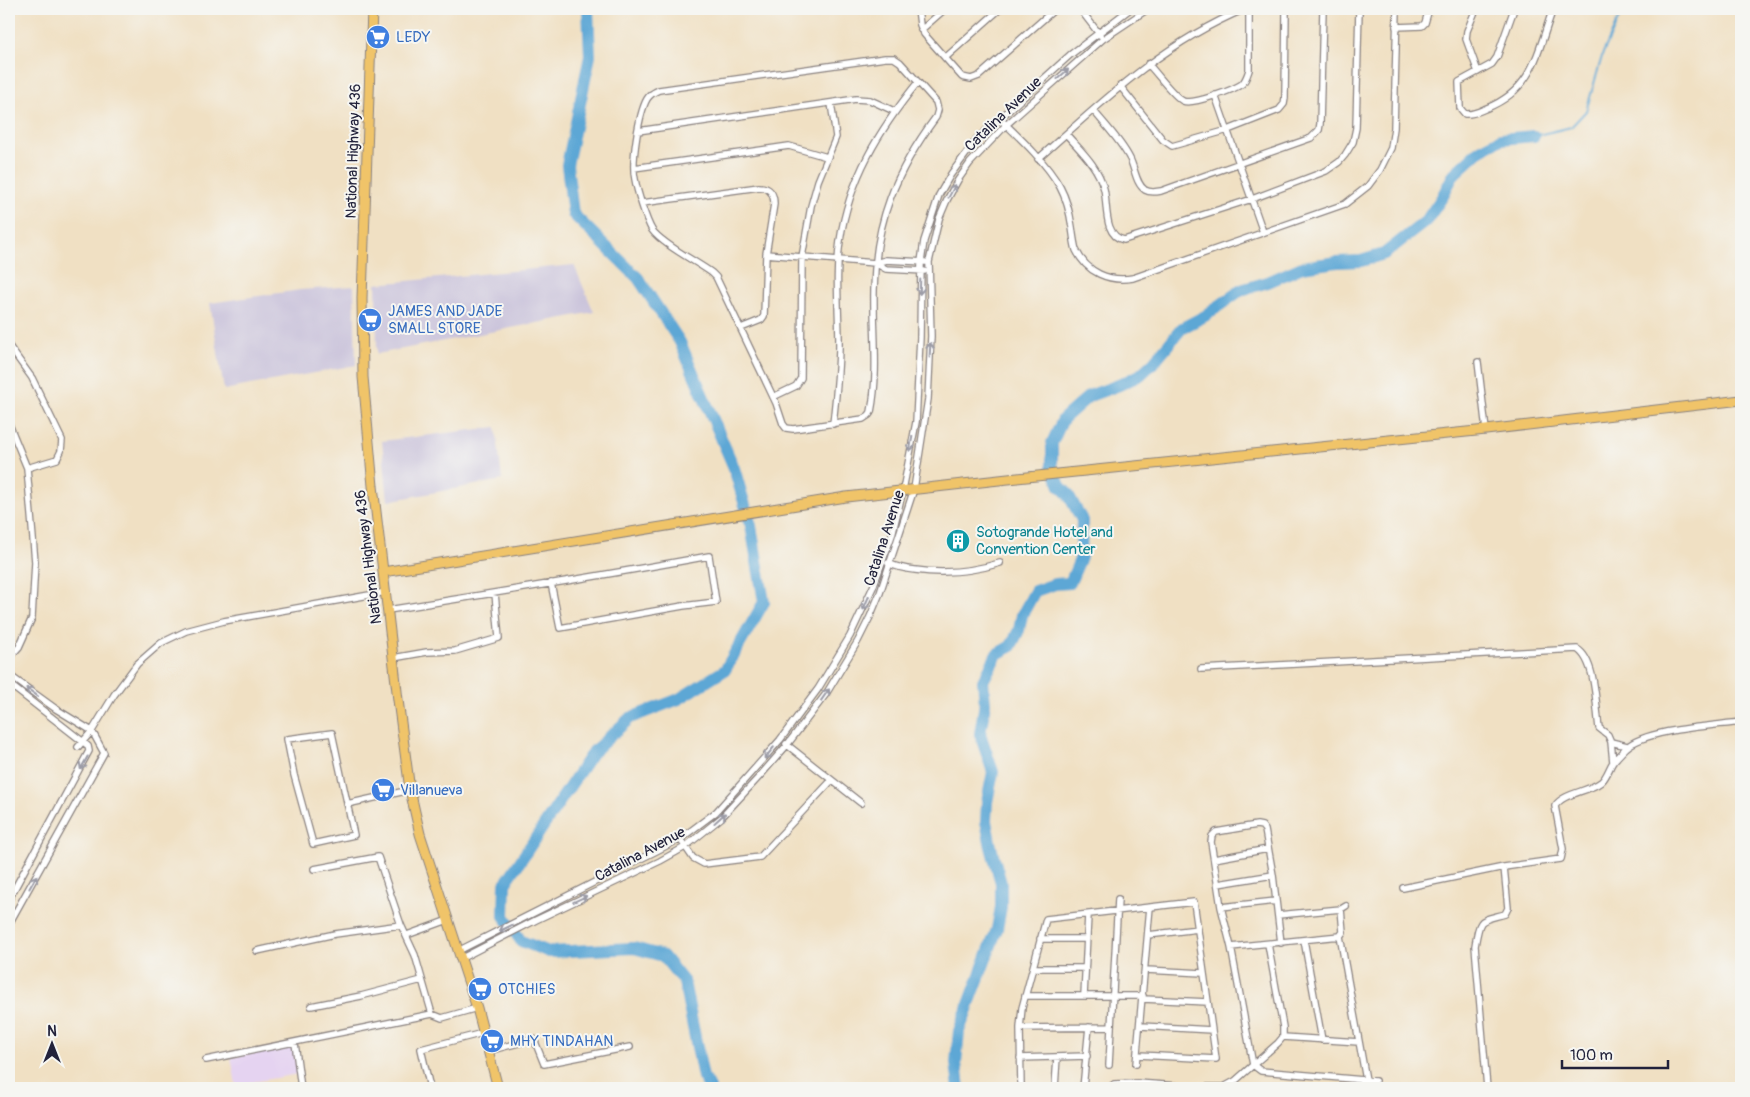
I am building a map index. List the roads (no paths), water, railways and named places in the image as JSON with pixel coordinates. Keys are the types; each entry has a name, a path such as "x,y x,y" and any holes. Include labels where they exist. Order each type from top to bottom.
{"main road":[{"name":"National Highway 436","path":"372,9 362,298 363,351 369,439 393,658 410,790 424,850 477,1008 498,1088"},
{"path":"383,572 798,505 903,490 1486,430 1741,400"}],"street":[{"path":"918,9 921,30 944,58 965,79 976,78 1054,9"},
{"path":"921,30 945,9"},
{"path":"944,58 1000,9"},
{"path":"1080,9 1103,39"},
{"name":"Catalina Avenue","path":"459,955 482,948 534,917 680,839 716,812 780,740 818,689 836,661 861,613 884,558 903,490 916,422 921,262 930,217 939,194 963,156 977,139 1098,32 1130,9"},
{"name":"Catalina Avenue","path":"459,955 478,941 652,865 685,847 721,818 787,745 826,694 870,618 914,489 928,399 930,336 929,262 939,220 958,180 984,147 1006,125 1103,39 1148,9"},
{"path":"1038,159 1092,110 1148,64 1200,30 1245,9"},
{"path":"1148,64 1181,100 1195,102 1240,85 1246,79 1249,70 1249,9"},
{"path":"1120,86 1169,145 1176,147 1228,130 1279,110 1284,104 1286,9"},
{"path":"1092,110 1124,148 1131,160 1139,184 1150,192 1160,191 1311,138 1319,130 1323,9"},
{"path":"1066,134 1098,172 1104,190 1110,229 1113,235 1120,239 1133,238 1252,198 1326,170 1339,162 1349,148 1355,134 1359,9"},
{"path":"999,118 1054,177 1065,197 1076,249 1087,265 1102,276 1112,279 1133,278 1345,204 1368,186 1380,170 1391,148 1394,128 1396,9"},
{"path":"1396,28 1418,28 1422,26 1425,24 1429,9"},
{"path":"1476,9 1467,31 1466,39 1478,72"},
{"path":"1514,9 1497,57 1492,64 1462,80 1458,85 1460,108 1465,114 1472,114 1501,102 1518,89 1530,72 1553,9"},
{"path":"885,58 898,60 936,102 938,106 937,114 908,157 890,195 879,237 875,263 875,369 870,415 863,420 793,429 786,428 716,277 658,237 649,224 634,178 638,131 646,100 651,93 659,90 885,58"},
{"path":"833,424 838,371 838,260 844,220 856,182 873,146 894,111 918,82"},
{"path":"1215,95 1263,232"},
{"path":"638,131 864,99 894,111"},
{"path":"773,397 796,386 801,378 802,257 811,206 827,157 836,137 831,103"},
{"path":"634,168 789,146 827,157"},
{"path":"642,203 759,187 766,187 771,190 774,199 766,254 764,316 761,320 741,328"},
{"path":"766,254 875,263 886,260 929,262"},
{"path":"875,263 886,269 929,272"},
{"path":"9,346 32,378 62,440 61,451 57,459 26,468"},
{"path":"1478,362 1486,430"},
{"path":"9,424 26,468 35,562 32,618 19,647 9,658"},
{"path":"388,610 551,583 608,575 709,556 716,602 560,628 551,583"},
{"path":"884,558 890,564 926,572 950,573 984,568 1000,562"},
{"path":"78,747 92,731 114,695 137,664 161,642 186,631 224,622 386,592"},
{"path":"393,658 427,652 455,651 499,638 495,593"},
{"path":"1201,669 1577,649 1588,659 1592,670 1599,728 1608,735 1612,742 1613,762"},
{"path":"9,675 56,709 92,731 104,750 104,755 9,924"},
{"path":"9,684 88,746 88,754 9,899"},
{"path":"59,724 68,716"},
{"path":"1402,888 1504,867 1561,859 1564,849 1555,806 1563,798 1585,791 1603,781 1613,762 1627,746 1655,734 1741,722"},
{"path":"332,733 347,804 354,835 313,844 294,775 288,738 332,733"},
{"path":"780,740 861,803"},
{"path":"1612,742 1627,746"},
{"path":"680,839 693,858 704,864 760,857 832,781"},
{"path":"347,804 410,790"},
{"path":"1281,943 1273,875 1265,830 1262,826 1257,825 1216,832 1212,836 1211,842 1253,1065 1261,1071 1375,1081"},
{"path":"1214,859 1268,849"},
{"path":"314,869 378,857 401,925 407,935 432,1014"},
{"path":"1487,1088 1476,946 1478,927 1481,921 1485,918 1505,914 1508,908 1504,867"},
{"path":"1218,884 1273,875"},
{"path":"1109,1064 1118,899"},
{"path":"1022,1088 1020,1028 1025,996 1046,919 1194,902 1216,1059 1138,1055"},
{"path":"1222,906 1276,902"},
{"path":"1136,1064 1146,970 1150,907"},
{"path":"1278,915 1344,908 1343,932 1340,936 1366,1080"},
{"path":"1084,996 1088,915"},
{"path":"407,935 448,920"},
{"path":"257,951 326,935 401,925"},
{"path":"1148,935 1198,929"},
{"path":"1231,947 1340,936"},
{"path":"1040,939 1087,939"},
{"path":"1304,940 1322,1040"},
{"path":"1109,1088 1114,1084 1224,1088 1253,1065 1283,1037 1283,1027 1268,944"},
{"path":"1033,968 1085,968"},
{"path":"1146,970 1204,973"},
{"path":"311,1006 361,996 422,980"},
{"path":"1025,996 1114,995 1208,1002"},
{"path":"206,1060 432,1014 442,1018 477,1008"},
{"path":"1141,1026 1212,1030"},
{"path":"1083,1088 1089,1027"},
{"path":"1020,1028 1112,1027"},
{"path":"430,1088 421,1049 483,1033"},
{"path":"1283,1037 1359,1042"},
{"path":"488,1051 534,1039 544,1064 630,1047"},
{"path":"295,1043 301,1088"},
{"path":"1020,1058 1087,1056"},
{"path":"1055,1088 1057,1057"}],"waterway":[{"path":"588,9 590,56 567,165 573,214 638,278 680,342 734,468 751,526 764,602 725,670 679,699 630,718 592,753 505,884 504,916 521,941 549,952 634,948 663,956 684,982 703,1077 710,1088"},
{"path":"1534,136 1571,127 1586,111 1603,53 1623,9"},
{"path":"959,1088 956,1063 959,1031 997,929 1001,907 1001,883 986,821 987,802 993,772 980,734 985,703 983,681 997,654 1011,646 1019,630 1022,615 1035,591 1055,584 1070,583 1081,557 1082,520 1068,494 1060,486 1052,466 1052,443 1063,419 1089,396 1140,375 1153,363 1182,328 1205,316 1241,290 1268,282 1302,267 1361,261 1384,254 1426,221 1441,199 1454,174 1480,150 1501,139 1534,136"}],"place":[{"name":"LEDY","path":"378,37"},
{"name":"JAMES AND JADE SMALL STORE","path":"370,320"},
{"name":"Sotogrande Hotel and Convention Center","path":"958,541"},
{"name":"Villanueva","path":"383,790"},
{"name":"OTCHIES","path":"480,989"},
{"name":"MHY TINDAHAN","path":"492,1041"}]}
